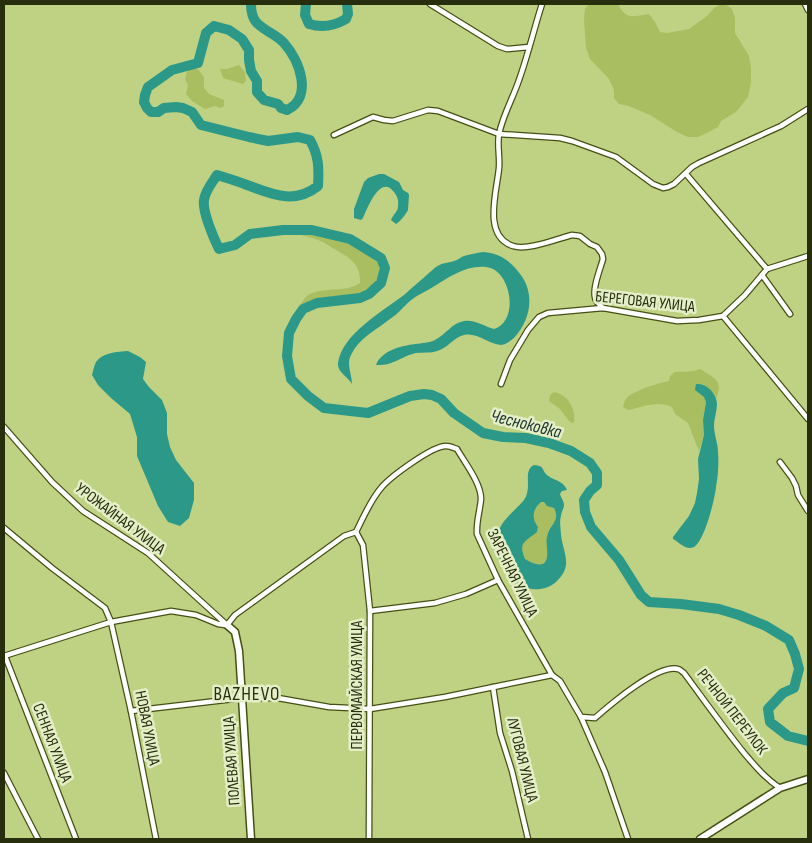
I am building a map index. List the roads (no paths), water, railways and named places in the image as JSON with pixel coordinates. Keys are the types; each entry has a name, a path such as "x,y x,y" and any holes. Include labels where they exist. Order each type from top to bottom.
{"street":[{"path":"430,4 498,46 507,49 529,47"},
{"path":"542,4 519,80 499,134 499,166 494,201 494,221 499,236 506,243 513,246 524,248 572,235 580,236 597,247 603,259 595,288 595,296 596,302 603,308"},
{"path":"804,4 808,10"},
{"path":"334,135 374,117 394,121 428,110 438,111 499,134 572,140 616,157 662,188 674,184 699,163 781,126 808,109"},
{"path":"686,174 767,269"},
{"path":"808,256 767,269 745,295 723,316 808,419"},
{"path":"762,275 790,314"},
{"name":"БЕРЕГОВАЯ УЛИЦА","path":"501,384 513,354 528,330 539,317 548,312 603,308 677,321 723,316"},
{"name":"УРОЖАЙНАЯ УЛИЦА","path":"4,427 52,482 83,511 148,553 226,625"},
{"name":"ЗАРЕЧНАЯ УЛИЦА","path":"356,532 381,488 396,475 418,459 440,447 452,447 457,450 478,484 481,501 476,526 477,534 498,580 552,675 560,681 581,717 605,772 628,839"},
{"path":"780,462 792,478 798,495 808,511"},
{"path":"4,528 52,568 105,608 111,622"},
{"path":"4,656 111,622 171,611 196,615 218,624 226,625 242,609 344,536 356,532"},
{"name":"ПЕРВОМАЙСКАЯ УЛИЦА","path":"356,532 363,545 370,611 369,839"},
{"path":"370,611 435,603 466,594 498,580"},
{"name":"НОВАЯ УЛИЦА","path":"111,622 131,711 156,839"},
{"name":"ПОЛЕВАЯ УЛИЦА","path":"226,625 235,632 239,651 251,839"},
{"name":"СЕННАЯ УЛИЦА","path":"4,656 76,839"},
{"name":"РЕЧНОЙ ПЕРЕУЛОК","path":"581,717 595,718 627,691 650,677 666,670 679,669 751,761 769,781 780,788"},
{"path":"131,711 242,698 278,698 329,707 370,709 445,697 552,675"},
{"name":"ЛУГОВАЯ УЛИЦА","path":"493,687 500,732 512,771 528,839"},
{"path":"4,773 38,839"},
{"path":"700,839 780,788 808,779"}],"water":[{"path":"384,174 399,182 403,190 409,195 408,210 396,224 391,220 397,210 398,200 397,196 388,187 383,187 379,190 361,220 354,218 354,209 364,182 368,178"},
{"path":"483,252 495,254 511,263 527,286 529,310 523,325 514,338 501,345 473,335 464,335 458,337 439,351 416,353 389,364 376,365 387,352 404,346 433,341 460,322 472,321 494,329 502,324 507,316 509,306 506,285 495,270 486,267 472,268 452,276 413,299 396,315 358,344 350,359 349,366 352,384 341,371 338,363 341,352 355,333 404,295 434,268 466,255"},
{"path":"128,351 146,362 143,379 162,400 167,413 167,434 170,447 176,460 194,483 194,500 189,518 180,526 168,522 158,506 137,456 137,437 130,414 98,385 92,375 96,362 102,356"},
{"path":"696,384 708,388 716,399 714,425 718,449 718,469 714,501 702,537 694,547 688,548 673,539 673,537 689,516 697,493 699,479 698,459 704,435 703,420 706,402 704,397 695,390"},
{"path":"534,465 541,467 547,475 561,482 567,490 562,491 560,494 564,502 560,523 566,558 565,568 556,582 548,587 539,589 523,587 509,576 500,560 497,542 498,533 503,523 527,495 530,468","holes":["544,502 547,506 554,508 556,517 547,537 546,560 544,563 538,564 525,559 522,549 526,540 537,532 538,527 534,520 534,514 538,505"]}],"waterway":[{"name":"Чесноковка","path":"251,4 256,22 284,43 290,50 299,68 302,88 295,104 287,110 281,108 278,104 264,100 257,92 257,81 251,71 249,50 242,39 229,30 214,26 206,33 198,63 172,70 148,87 144,102 151,112 158,112 164,108 183,108 192,112 201,125 249,137 268,141 298,137 310,140 318,162 318,186 309,192 300,195 283,196 265,192 217,175 206,193 204,205 209,225 219,249 235,245 250,234 283,230 312,230 350,239 381,258 385,268 381,283 369,294 360,298 317,303 303,309 289,333 287,356 291,379 308,396 324,408 368,413 410,396 432,395 441,399 454,413 483,433 549,443 571,451 590,463 597,473 597,485 584,500 585,512 591,527 619,560 641,595 649,602 719,609 739,615 766,626 789,640 799,669 794,688 783,693 768,709 770,722 788,736 808,741"},
{"name":"Чесноковка","path":"306,4 305,15 309,24 323,26 332,25 346,19 348,14 347,4"}],"district":[{"name":"BAZHEVO","path":"247,694"}]}
